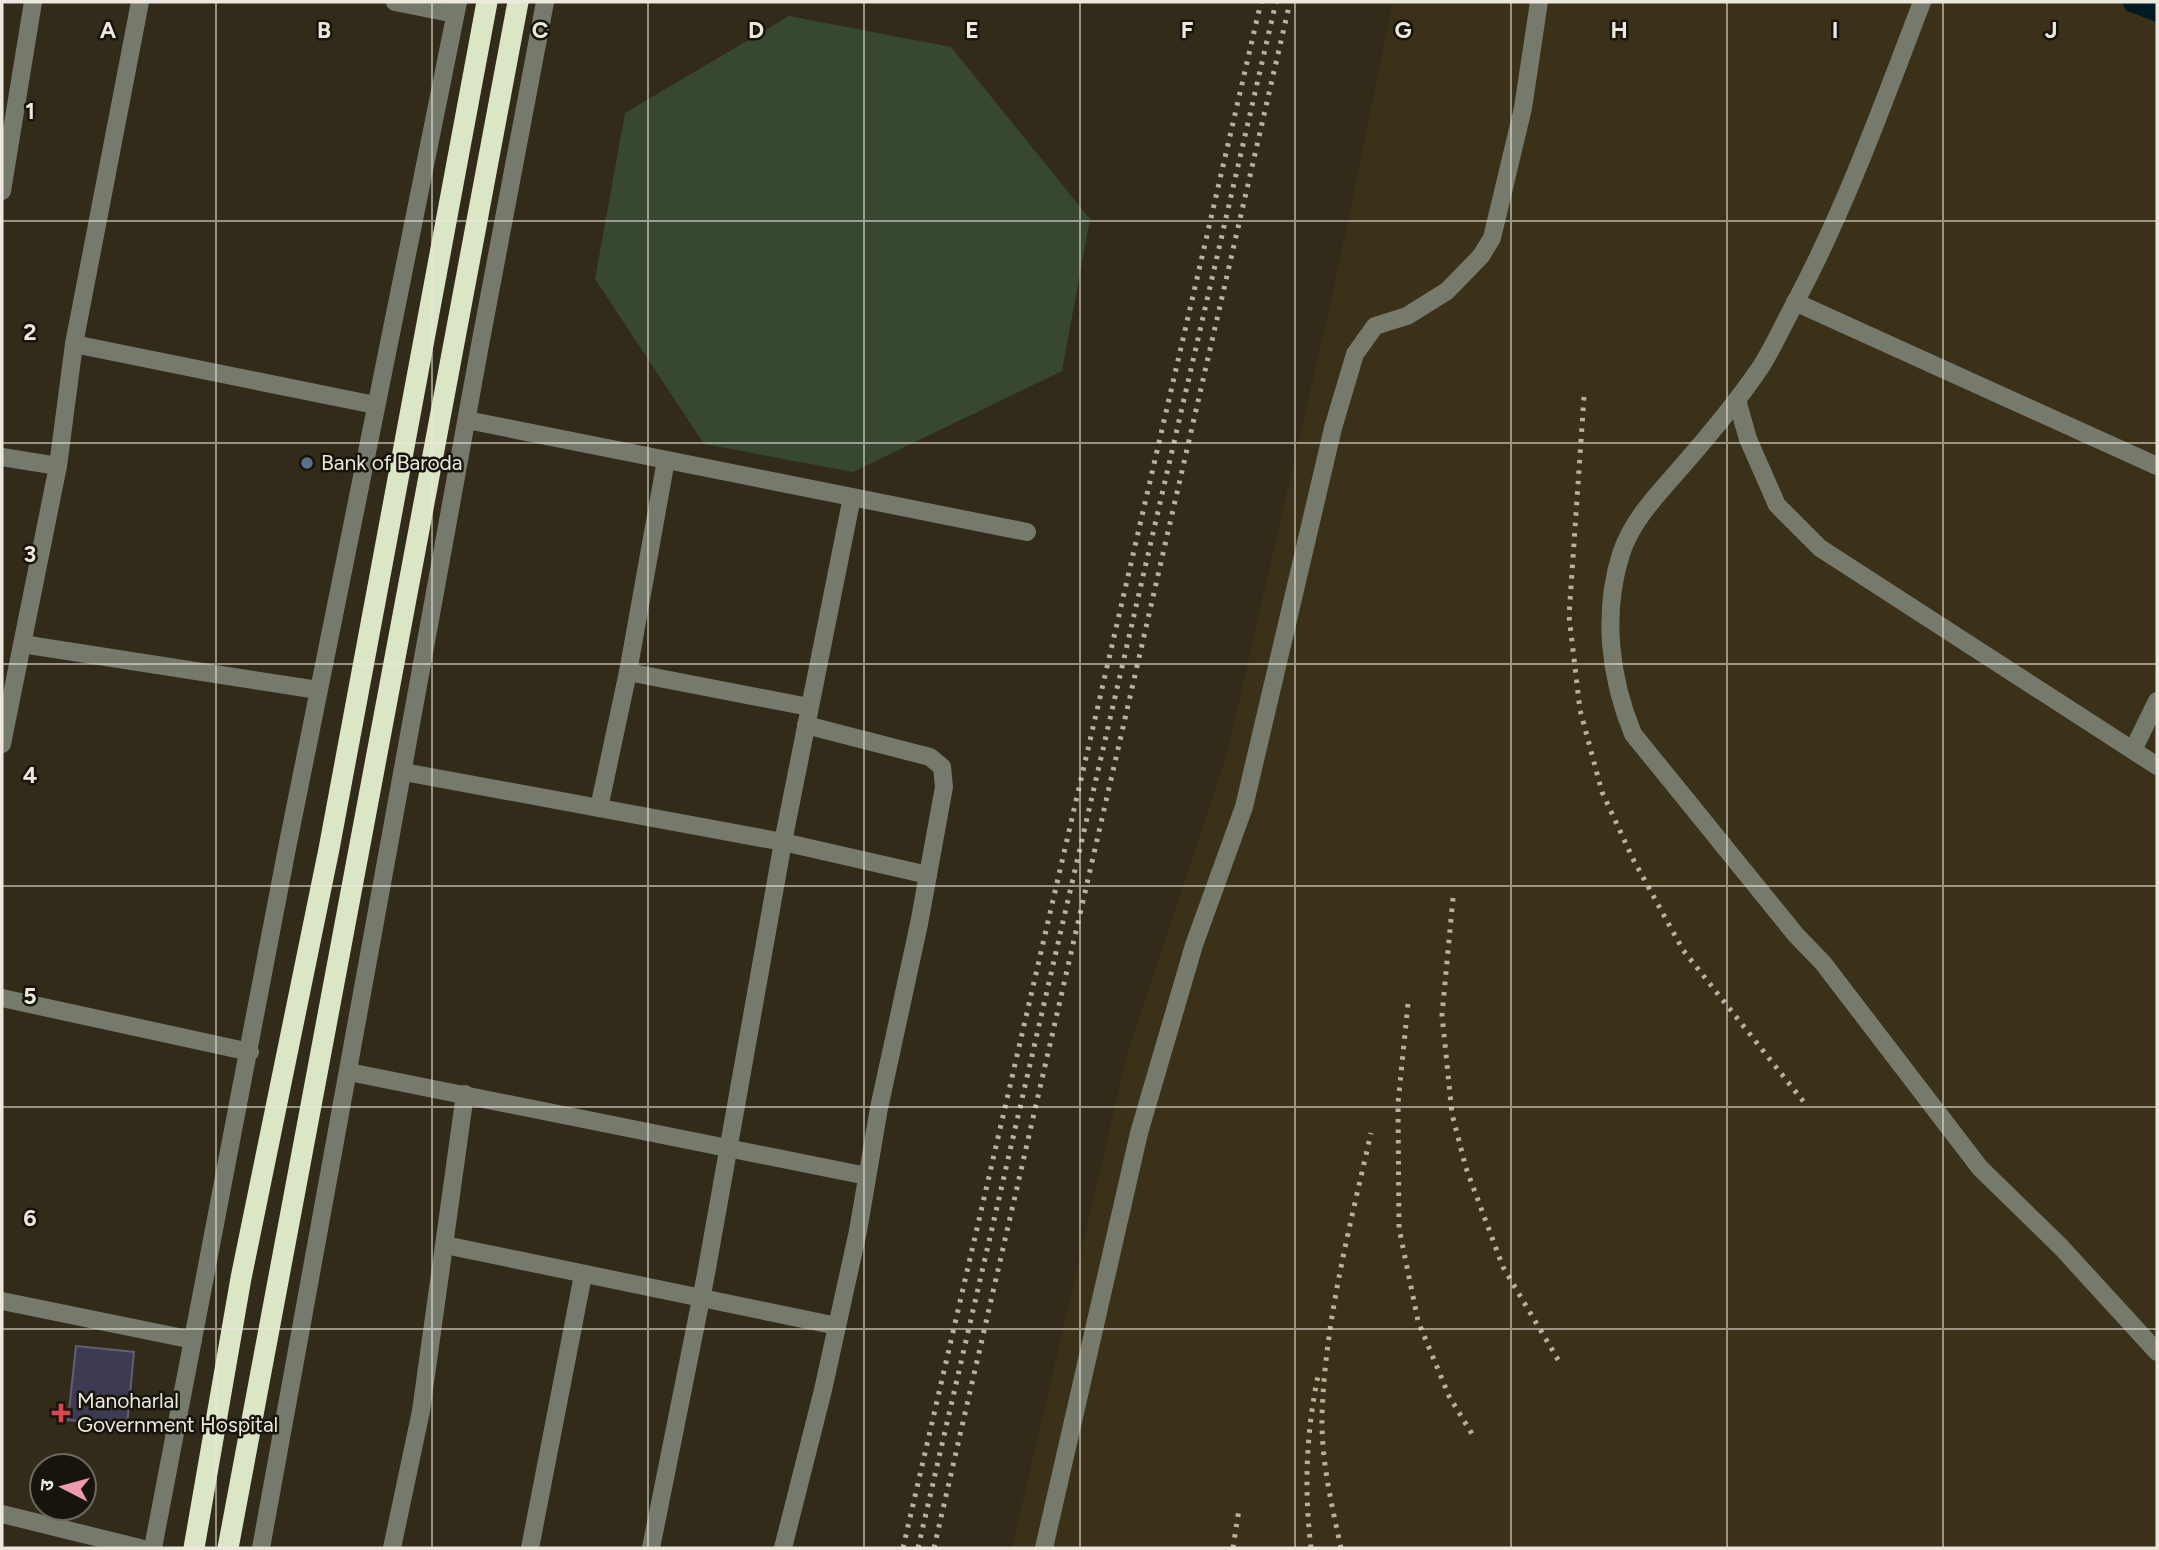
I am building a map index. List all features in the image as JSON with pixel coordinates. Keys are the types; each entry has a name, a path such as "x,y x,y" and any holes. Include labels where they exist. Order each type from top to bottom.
{"highway":[{"path":"194,1548 242,1278 309,947 487,2"},
{"path":"228,1548 518,2"}],"street":[{"path":"2,191 33,2"},
{"path":"2,744 58,466 75,344 140,2"},
{"path":"153,1548 318,690 456,8 395,2"},
{"path":"261,1548 545,2"},
{"path":"1044,1548 1139,1133 1194,945 1244,807 1333,428 1355,354 1375,326 1407,316 1447,291 1481,256 1492,238 1523,108 1539,2"},
{"path":"1922,2 1861,163 1767,356 1737,400 1643,514 1621,554 1613,597 1612,670 1620,702 1633,734 1796,935 1823,963 1980,1168 2061,1247 2157,1352"},
{"path":"1795,302 2157,466"},
{"path":"75,344 375,405"},
{"path":"1737,400 1748,439 1777,505 1820,548 2157,766"},
{"path":"467,420 1027,532"},
{"path":"2,457 58,466"},
{"path":"599,808 628,672 666,460"},
{"path":"651,1548 701,1298 783,842 852,497"},
{"path":"22,644 318,690"},
{"path":"628,672 808,716 917,752 930,757 942,767 944,787 928,875 837,1326 783,1548"},
{"path":"2133,750 2157,701"},
{"path":"404,772 783,842 928,875"},
{"path":"2,998 250,1052"},
{"path":"349,1072 729,1146 867,1176"},
{"path":"392,1548 421,1411 466,1094"},
{"path":"445,1245 837,1326"},
{"path":"530,1548 583,1275"},
{"path":"2,1301 193,1340"},
{"path":"2,1514 140,1548"}],"shaded area":[{"path":"1393,2 2157,2 2157,1548 1012,1548 1127,1055 1227,753 1334,288"}],"green space":[{"path":"789,16 951,47 1090,219 1062,371 853,472 704,444 595,279 625,113"}],"building":[{"path":"76,1346 134,1352 127,1426 68,1420"}],"waterway":[{"path":"2133,2 2157,11"}],"railway":[{"path":"903,1548 1261,2"},
{"path":"918,1548 1276,2"},
{"path":"934,1548 1290,2"},
{"path":"1584,397 1569,616 1580,710 1602,792 1633,859 1683,950 1807,1106"},
{"path":"1453,898 1442,1015 1452,1114 1466,1168 1503,1267 1560,1363"},
{"path":"1408,1004 1398,1103 1399,1228 1418,1321 1449,1396 1472,1434"},
{"path":"1341,1548 1323,1449 1324,1380 1333,1309 1371,1133"},
{"path":"1311,1548 1307,1462 1318,1376"},
{"path":"1233,1548 1239,1509"}],"place":[{"name":"Bank of Baroda","path":"307,463"},
{"name":"Manoharlal Government Hospital","path":"61,1413"}]}
